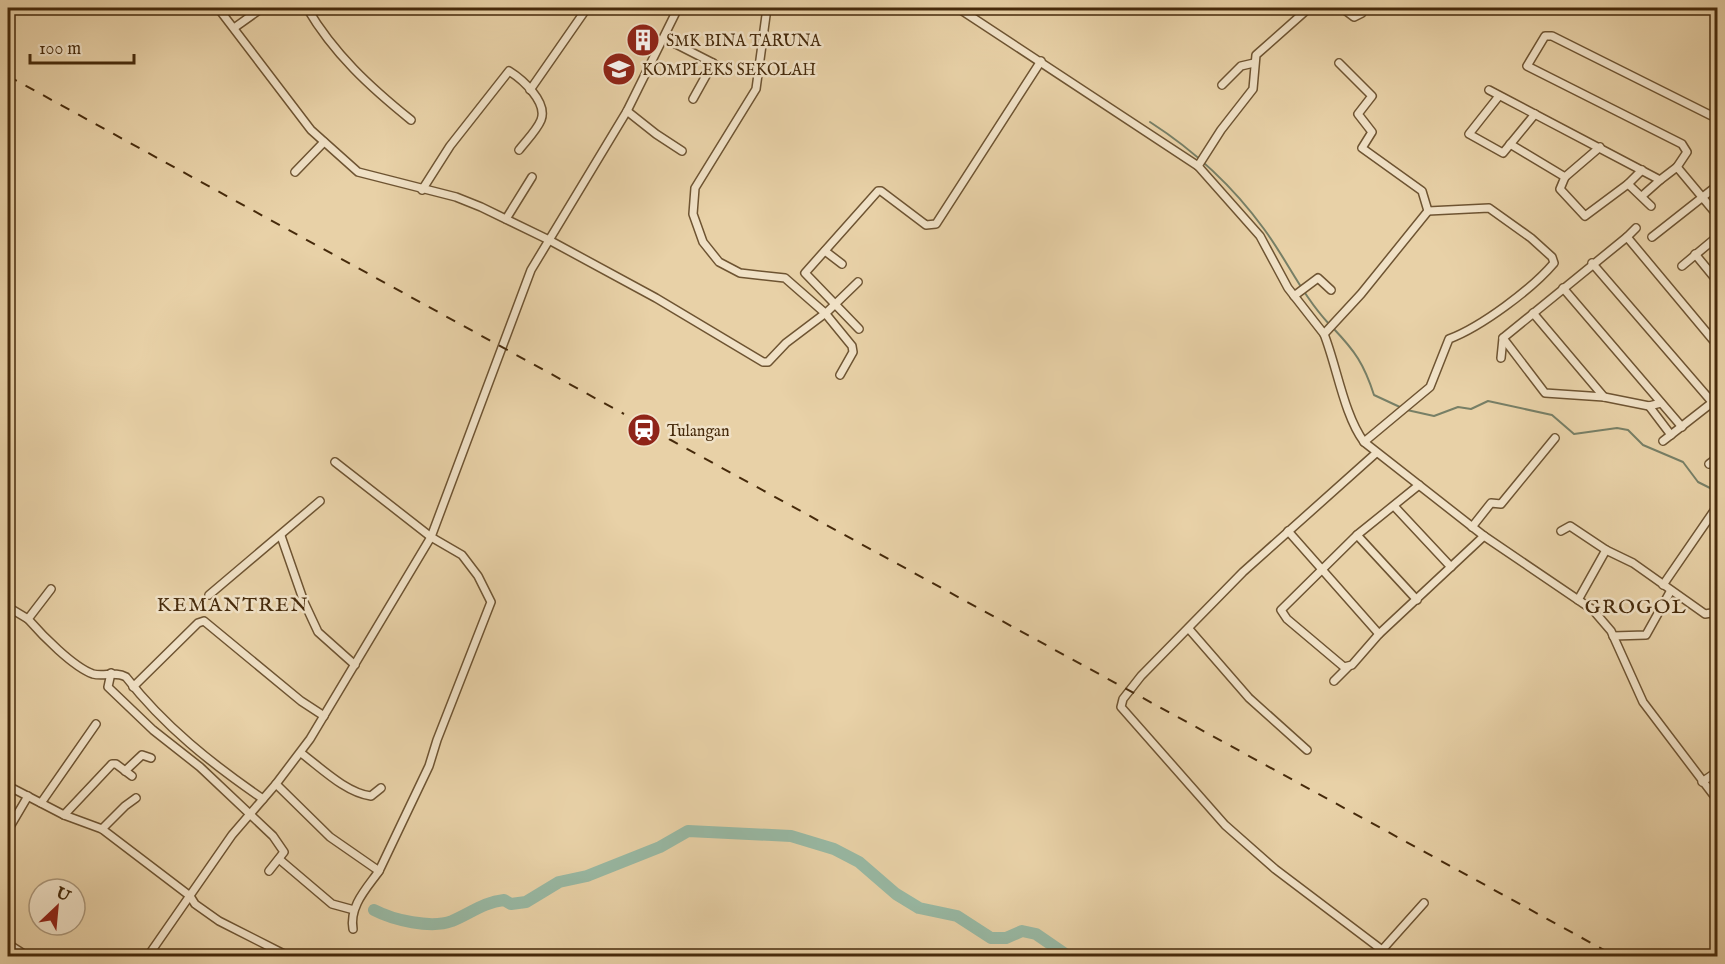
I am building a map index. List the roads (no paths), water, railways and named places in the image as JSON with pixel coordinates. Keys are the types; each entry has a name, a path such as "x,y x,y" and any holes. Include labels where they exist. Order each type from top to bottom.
{"street":[{"path":"218,8 311,130 358,172 456,197 506,219 656,298 763,363 768,362 786,342 830,309 858,282"},
{"path":"234,28 262,8"},
{"path":"307,8 344,61 376,92 411,120"},
{"path":"530,90 586,8"},
{"path":"148,957 212,861 301,753 431,537 525,287 549,240 593,171 627,111 678,8"},
{"path":"767,8 756,89 695,188 693,214 703,242 719,262 740,273 785,278 859,329"},
{"path":"958,8 1201,161 1260,236 1299,292 1324,334 1335,360 1353,425 1364,442 1376,454 1484,536 1593,610 1613,636 1643,702 1718,801"},
{"path":"1201,161 1253,89 1256,76 1254,63 1256,55 1308,8"},
{"path":"1342,8 1354,17 1362,13"},
{"path":"1642,196 1677,167 1687,152 1682,144 1527,66 1545,36 1552,36 1718,119"},
{"path":"664,38 723,70"},
{"path":"840,375 853,352 852,346 830,309 805,275 878,191 926,225 936,224 1041,62"},
{"path":"693,99 713,63"},
{"path":"1222,85 1241,66 1254,63"},
{"path":"1339,63 1373,97 1358,114 1372,132 1362,148 1422,191 1428,211"},
{"path":"422,190 434,167 508,71 530,90 540,105 542,117 519,150"},
{"path":"1489,90 1660,180"},
{"path":"1499,96 1469,135 1499,153 1503,153 1535,114"},
{"path":"627,111 682,151"},
{"path":"295,172 324,142"},
{"path":"1510,144 1565,177"},
{"path":"1600,147 1565,177 1560,189 1585,216 1628,184 1642,170"},
{"path":"1677,167 1718,216"},
{"path":"506,219 532,177"},
{"path":"1628,184 1650,206"},
{"path":"1652,237 1718,185"},
{"path":"1324,334 1428,211 1489,208 1531,238 1554,262 1516,296 1461,334 1449,339 1430,387 1364,442"},
{"path":"1501,358 1503,338 1636,228"},
{"path":"1682,266 1718,236"},
{"path":"1627,237 1718,346"},
{"path":"825,251 842,264"},
{"path":"1695,254 1718,282"},
{"path":"1592,263 1715,400 1663,441"},
{"path":"1299,292 1318,278 1331,290"},
{"path":"1563,288 1682,427"},
{"path":"1533,313 1604,397"},
{"path":"1503,338 1545,393 1604,397 1649,406 1661,402"},
{"path":"1649,406 1671,435"},
{"path":"1473,527 1491,503 1501,504 1555,438"},
{"path":"1376,454 1243,572 1141,676 1123,699 1121,707 1225,825 1275,869 1390,957"},
{"path":"1709,464 1718,457"},
{"path":"335,462 431,537 462,555 484,585 491,602 436,740 429,766 379,871 354,910 351,919 353,929"},
{"path":"1348,667 1338,663 1318,643 1287,619 1281,610 1357,536 1419,485"},
{"path":"209,595 320,501"},
{"path":"1663,585 1718,505"},
{"path":"1394,506 1451,567"},
{"path":"1561,531 1570,526 1606,550 1633,563 1670,592 1705,614 1718,612"},
{"path":"1288,531 1380,634"},
{"path":"281,536 304,602 318,632 355,665"},
{"path":"1357,536 1416,600"},
{"path":"1334,681 1380,634 1484,536"},
{"path":"1578,600 1606,550"},
{"path":"28,619 51,589"},
{"path":"1613,636 1646,635 1670,592"},
{"path":"8,607 28,619 87,670 110,678 156,724 209,767 259,802"},
{"path":"133,687 198,623 204,621 301,702 324,716"},
{"path":"1189,629 1249,698 1307,750"},
{"path":"110,678 123,675 133,687 137,703 156,724 209,767 249,814 283,848 279,859 269,871"},
{"path":"41,803 96,724"},
{"path":"301,753 344,784 366,796 371,796 381,788"},
{"path":"125,771 142,755 151,758"},
{"path":"64,815 112,764 116,764 132,776"},
{"path":"1702,782 1718,771"},
{"path":"276,784 330,837 379,871"},
{"path":"8,786 64,815 102,829 219,921 288,957"},
{"path":"8,830 28,796"},
{"path":"102,829 136,798"},
{"path":"279,859 335,905 354,910"},
{"path":"1382,950 1424,903"},
{"path":"8,944 18,954 27,957"}],"waterway":[{"path":"1150,122 1197,157 1226,183 1264,229 1319,313 1329,324"},
{"path":"1333,328 1358,358 1374,395 1402,408"},
{"path":"1407,410 1434,416 1458,407 1471,409 1488,401 1552,415 1574,434 1617,428 1628,430 1643,445 1683,462 1698,482 1718,492"},
{"path":"374,910 412,922 443,923 497,901 504,900 511,904 526,902 559,882 587,876 660,847 688,831 791,836 834,849 859,862 896,894 919,908 957,916 991,938 1006,938 1022,931 1036,934 1068,956"}],"railway":[{"path":"8,76 624,414"},
{"path":"669,439 1615,956"}],"place":[{"name":"SMK BINA TARUNA","path":"643,40"},
{"name":"KOMPLEKS SEKOLAH","path":"619,69"},
{"name":"Tulangan","path":"644,430"}],"district":[{"name":"KEMANTREN","path":"233,604"},
{"name":"GROGOL","path":"1636,606"}]}
